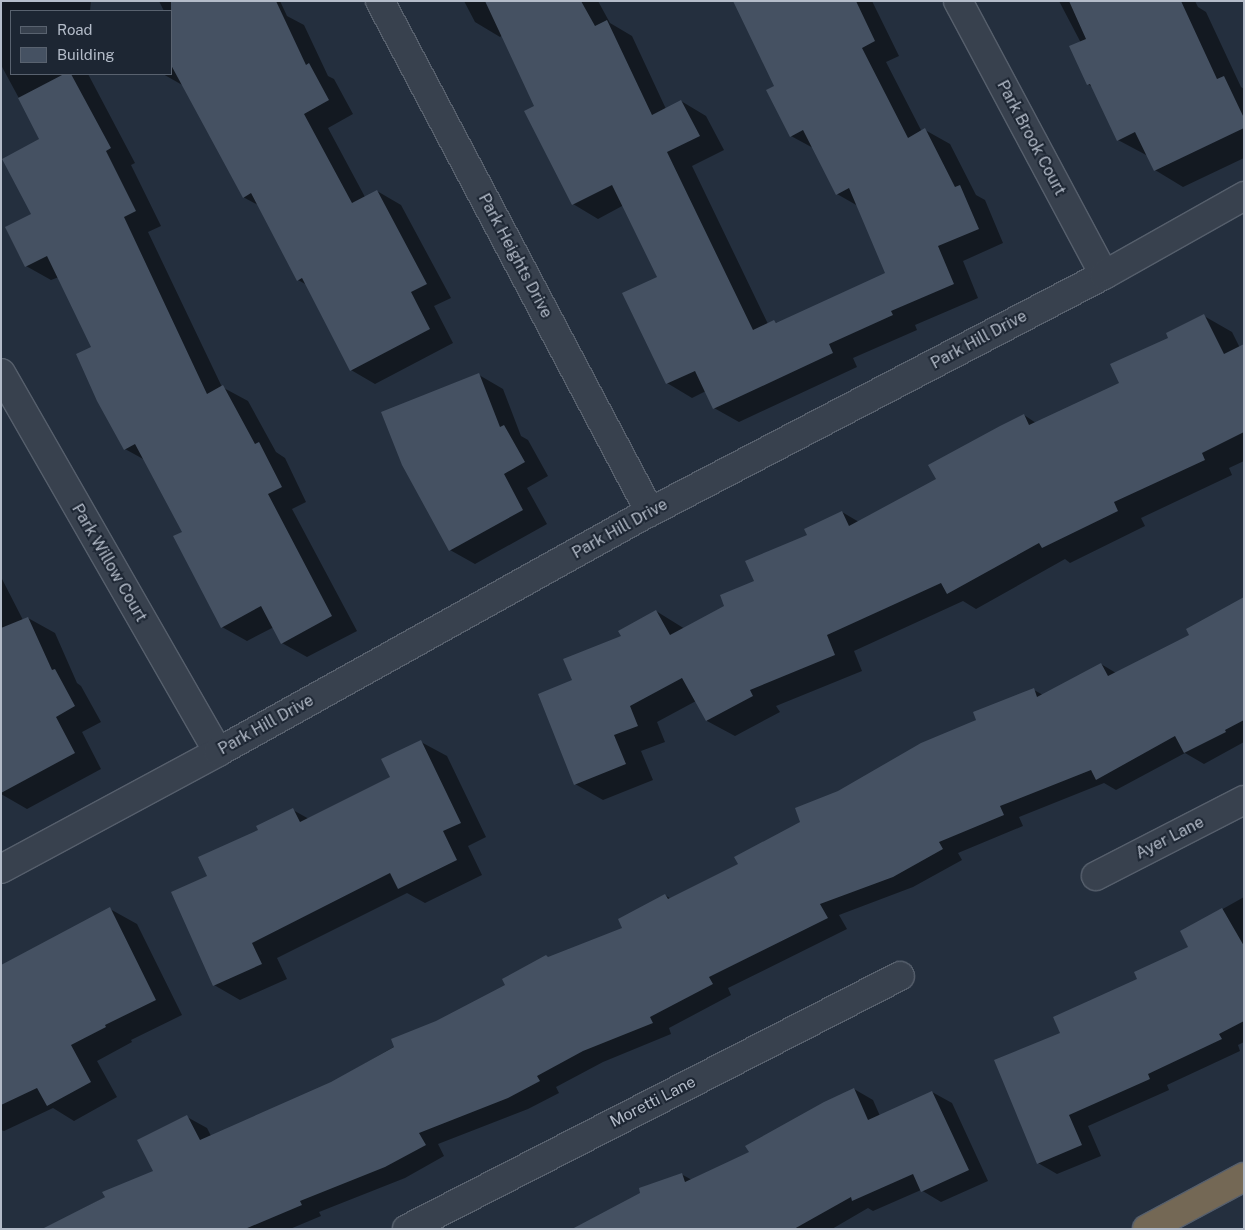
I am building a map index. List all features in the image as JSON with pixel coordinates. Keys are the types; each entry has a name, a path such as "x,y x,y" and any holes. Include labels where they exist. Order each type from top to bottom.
{"highway":[{"path":"1147,1229 1244,1177"}],"street":[{"name":"Park Heights Drive","path":"380,1 650,512"},
{"name":"Park Brook Court","path":"958,1 1104,275"},
{"name":"Park Hill Drive","path":"1,869 218,752 650,512 1104,275 1244,196"},
{"name":"Park Willow Court","path":"1,373 218,752"},
{"name":"Ayer Lane","path":"1096,876 1244,800"},
{"name":"Moretti Lane","path":"407,1229 900,976"}],"building":[{"path":"171,1 276,1 306,65 309,63 329,100 304,114 352,203 377,190 427,284 411,292 430,329 350,371 302,278 297,281 251,193 243,198 172,67"},
{"path":"485,1 581,1 595,26 607,20 652,115 681,100 700,136 667,152 753,330 774,320 776,323 885,273 849,188 836,195 803,130 790,137 766,90 774,86 733,1 856,1 875,41 862,48 908,138 925,128 955,187 960,185 979,229 938,246 954,284 891,311 893,315 829,344 833,353 713,409 695,371 666,384 622,293 657,277 612,185 572,205 524,111 534,106"},
{"path":"1069,1 1181,1 1217,79 1224,76 1244,118 1244,128 1154,171 1135,132 1117,141 1090,84 1087,85 1069,46 1086,39"},
{"path":"62,75 72,75 111,148 106,151 136,211 124,217 207,394 223,385 255,444 259,442 282,487 268,494 332,616 281,644 261,606 221,628 173,536 182,532 135,444 124,450 97,401 76,354 91,347 47,256 25,267 5,227 31,214 2,159 39,139 18,98"},
{"path":"1204,314 1224,354 1244,344 1244,432 1202,453 1205,460 1114,502 1118,511 1042,548 1039,543 947,594 941,583 827,635 835,655 750,690 753,696 706,721 682,678 630,706 638,726 614,735 626,764 574,785 538,694 572,680 563,659 621,636 618,631 656,610 670,635 724,606 720,595 754,581 745,561 807,535 804,529 842,511 849,526 936,479 928,465 1000,426 1024,414 1029,425 1119,383 1110,364 1168,338 1166,333"},
{"path":"479,373 500,427 504,425 525,462 504,474 523,510 449,551 402,465 381,412"},
{"path":"1244,597 1244,720 1225,730 1226,732 1184,753 1175,736 1096,780 1091,770 1000,806 1004,815 939,842 943,849 893,877 820,904 828,918 709,977 713,984 650,1017 653,1023 583,1051 537,1076 540,1081 508,1098 419,1133 426,1145 385,1167 300,1201 302,1205 245,1229 42,1229 105,1197 102,1192 153,1171 137,1140 187,1115 200,1140 331,1082 394,1047 391,1039 436,1021 505,985 502,979 546,955 548,957 622,928 618,919 665,894 668,899 738,864 734,857 800,822 795,808 838,791 921,743 976,720 973,712 1034,688 1037,697 1101,663 1108,676 1189,635 1186,629"},
{"path":"28,617 52,670 55,669 75,706 56,717 75,753 1,793 1,628"},
{"path":"421,740 461,823 443,831 457,860 398,889 390,873 252,943 262,964 213,986 171,892 207,876 198,857 258,830 256,826 293,808 300,822 390,777 381,759"},
{"path":"110,907 156,1000 105,1025 106,1027 71,1045 91,1082 47,1106 37,1088 1,1105 1,965"},
{"path":"1222,908 1244,946 1244,1021 1219,1034 1222,1039 1148,1074 1150,1079 1069,1115 1082,1145 1037,1164 994,1060 1060,1033 1053,1017 1137,979 1134,972 1188,947 1180,931"},
{"path":"854,1088 868,1120 932,1091 969,1170 921,1192 913,1174 852,1201 851,1197 794,1229 572,1229 640,1193 639,1188 682,1173 685,1182 749,1152 745,1146 824,1102"}]}
